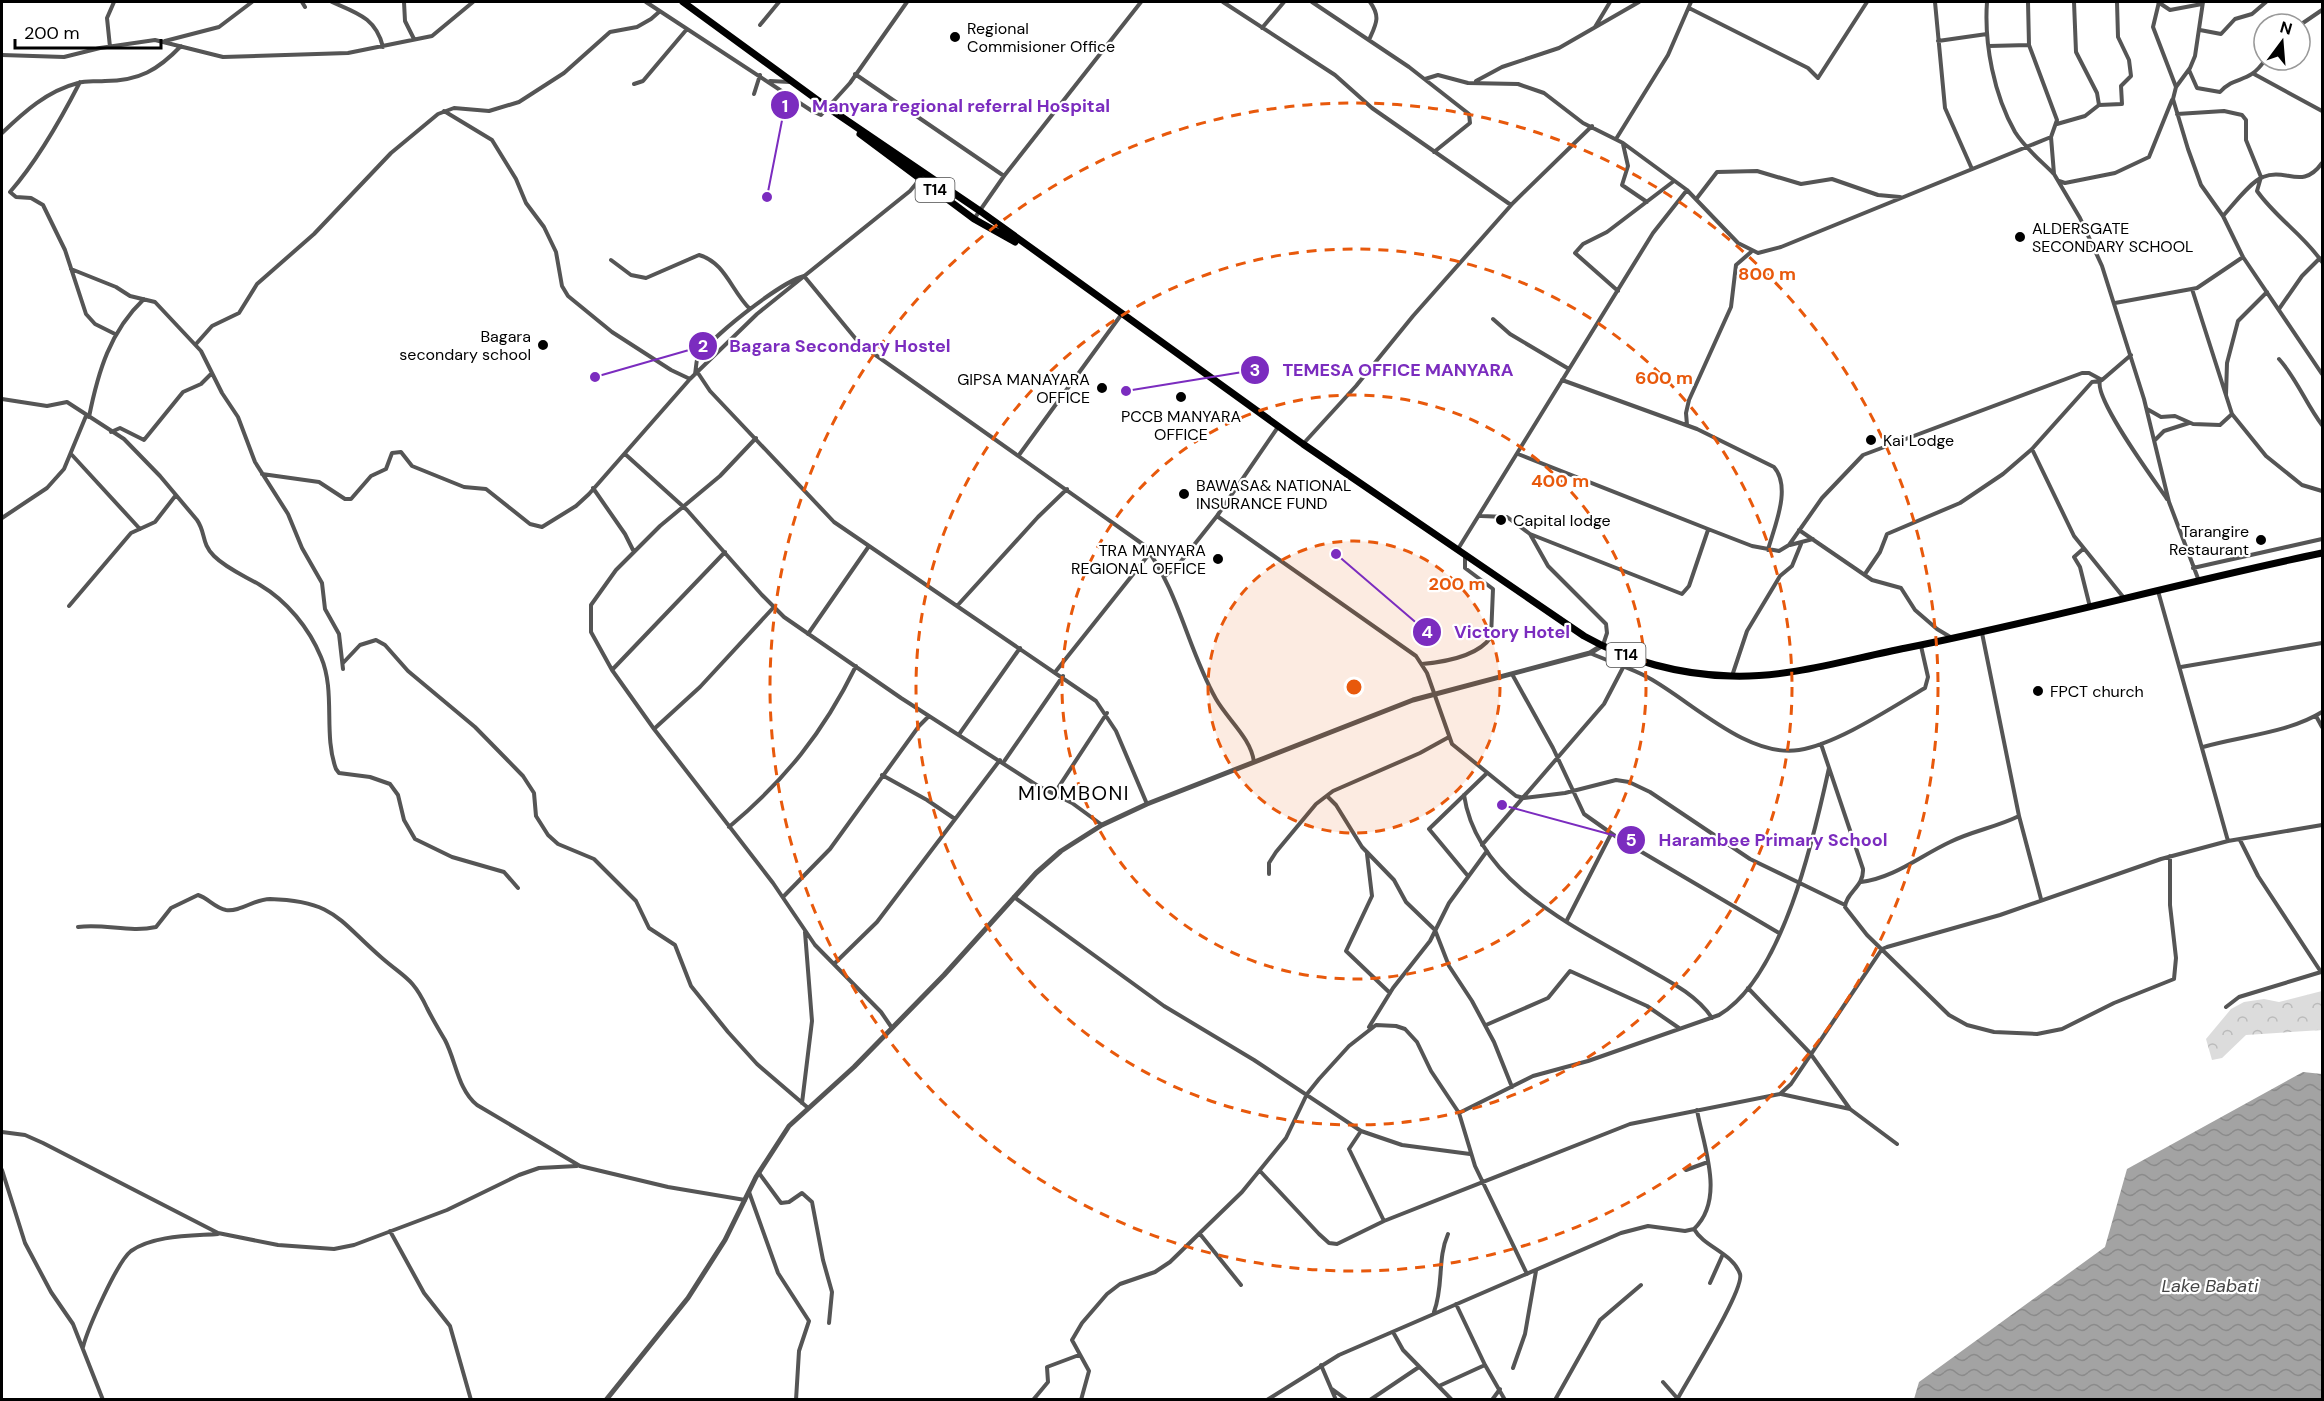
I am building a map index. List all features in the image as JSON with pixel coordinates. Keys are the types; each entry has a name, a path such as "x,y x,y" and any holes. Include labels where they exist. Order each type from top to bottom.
{"highway":[{"name":"T14","path":"683,2 840,116 876,148 980,211 1037,255 1303,444 1584,636 1629,656 1679,671 1732,676 1804,669 1982,633 2322,553"},
{"name":"T14","path":"922,177 974,219 1037,255"}],"street":[{"path":"110,47 107,18 114,2"},
{"path":"2,55 64,57 138,41 164,41 219,27 252,2"},
{"path":"302,2 305,7"},
{"path":"332,2 361,14 373,22 383,47"},
{"path":"404,2 405,21 414,39"},
{"path":"164,41 223,57 321,55 383,47 439,32 473,2"},
{"path":"646,2 658,12 821,115 844,91 907,2"},
{"path":"760,25 779,2"},
{"path":"974,219 1004,176 1141,2"},
{"path":"1223,2 1335,75 1372,108 1511,206"},
{"path":"1262,28 1284,2"},
{"path":"1312,2 1425,79 1469,114 1471,120 1434,152"},
{"path":"1369,40 1378,20 1376,10 1370,2"},
{"path":"1596,27 1610,2"},
{"path":"1474,82 1502,67 1559,48 1639,2"},
{"path":"1616,139 1668,55 1691,2"},
{"path":"1689,8 1808,68 1818,78 1867,2"},
{"path":"1935,2 1945,108 1972,170"},
{"path":"1987,2 1989,46 2002,104 2016,133 2060,182 2115,173 2138,165 2149,157 2156,146 2176,87 2195,56 2203,3 2170,10 2158,2 2153,27 2176,87"},
{"path":"2028,2 2030,45 2057,124 2051,137 2054,174 2090,237 2115,303 2147,408 2169,501 2199,581"},
{"path":"2074,2 2076,52 2097,93 2099,105"},
{"path":"2057,124 2085,116 2099,105 2122,104 2121,86 2131,76 2129,60 2118,37 2117,2"},
{"path":"2200,30 2221,34 2235,20 2252,14 2266,2"},
{"path":"196,344 212,326 239,313 257,284 314,234 392,153 443,110 453,108 489,111 519,102 564,73 610,32 637,27 658,12"},
{"path":"634,84 643,81 687,29"},
{"path":"1938,41 1988,34"},
{"path":"1989,46 2030,45"},
{"path":"2,133 27,110 58,89 80,82 129,80 144,76 166,62 181,46"},
{"path":"2189,69 2197,88 2220,92 2227,83 2254,74 2322,111"},
{"path":"855,74 1004,176"},
{"path":"754,94 760,75"},
{"path":"1425,79 1438,75 1474,82 1530,87 1560,103 1576,118 1623,143 1687,190 1738,243 1751,252 1764,252 1781,247 2028,149 2051,137"},
{"path":"768,80 793,82"},
{"path":"80,82 60,121 20,183 10,192 16,196 31,198 42,205 71,269 89,319 115,334"},
{"path":"2173,99 2200,184 2223,216 2244,257 2322,374"},
{"path":"443,110 492,140 516,178 526,203 544,227 556,252 562,286 568,296 612,332 671,370 690,379"},
{"path":"2177,114 2224,111 2242,115 2246,120 2246,140 2260,177 2256,190 2279,220 2299,235 2321,260 2302,276 2279,309"},
{"path":"1303,444 1511,206 1592,126"},
{"path":"1623,143 1628,166 1622,185 1647,202"},
{"path":"2223,216 2260,177 2273,175 2302,178 2313,173 2322,163"},
{"path":"1697,198 1717,172 1741,170 1757,171 1794,183 1809,184 1832,179 1878,195 1903,197"},
{"path":"262,474 319,482 345,499 351,499 371,476 386,469 392,453 400,452 412,466 452,483 486,489 537,528 549,524 576,506 690,379 757,314 910,191 922,177"},
{"path":"1618,291 1575,253 1583,244 1607,232 1674,181"},
{"path":"1457,550 1653,233 1687,190"},
{"path":"1687,425 1689,400 1731,307 1733,272 1751,252"},
{"path":"611,260 631,276 646,278 667,271 699,255 705,257 723,273 750,309"},
{"path":"2115,303 2192,289 2244,257"},
{"path":"71,269 116,287 130,296 144,298 160,306 196,344 238,417 249,450 288,514 302,548 322,583 325,609 339,634 343,669"},
{"path":"804,276 771,291 750,309 701,355 696,362 696,374 815,505 834,522 1056,671 1096,701 1107,713 1147,804"},
{"path":"804,276 860,344 913,384 1137,539 1150,553 1165,576 1207,682 1246,741 1254,763"},
{"path":"2192,289 2232,414 2266,456 2302,485 2322,491"},
{"path":"2227,399 2227,363 2238,321 2267,292"},
{"path":"2,518 47,488 64,469 87,416 97,375 115,334 144,298"},
{"path":"1019,456 1121,315"},
{"path":"1493,319 1510,334 1569,369"},
{"path":"1865,574 1880,552 1887,534 1910,522 1960,503 2003,474 2032,449 2086,387 2100,381 2131,355"},
{"path":"2279,359 2298,384 2311,412 2322,425"},
{"path":"111,432 120,428 144,440 183,392 206,381 212,373"},
{"path":"1518,454 1708,529 1768,550 1784,550 1835,483 1863,455 2082,373 2091,374 2100,381"},
{"path":"1562,380 1687,425 1770,464 1779,473 1782,486 1780,504 1768,550"},
{"path":"2100,381 2100,391 2122,433 2169,501"},
{"path":"2,399 47,406 65,401 124,439 142,455 201,525 203,541 215,557 285,603 312,637 327,678 328,709 336,770 339,773 370,777 390,784 398,795 404,820 415,839 452,857 501,871 518,888"},
{"path":"2147,408 2162,417 2178,417 2189,423"},
{"path":"2155,440 2165,431 2189,423 2218,425 2232,414"},
{"path":"1165,576 1178,565 1217,516 1278,426"},
{"path":"756,438 720,476 634,552 595,597 589,614 591,632 612,670 654,729 783,897 815,945 892,1028"},
{"path":"2032,449 2065,521 2083,549 2125,599"},
{"path":"71,454 140,529"},
{"path":"625,454 683,507 773,608 929,716 1054,795 1072,803 1102,825"},
{"path":"592,489 625,534 634,552"},
{"path":"957,606 1038,517 1067,489"},
{"path":"69,606 131,533 155,522 176,495"},
{"path":"1217,516 1407,648 1422,664 1449,737 1456,749 1516,796 1524,798 1575,791 1620,780 1636,785 1750,859 1845,905 1860,927 1935,1002 1949,1015 1967,1024 2010,1034 2037,1034 2062,1029 2114,1003 2175,978 2176,943 2170,896 2170,856"},
{"path":"1480,516 1503,516 1530,534 1682,594 1689,586 1708,529"},
{"path":"1799,530 1874,581 1900,588 1915,610 1936,629 1954,639"},
{"path":"606,1400 688,1298 725,1240 759,1172 780,1137 804,1106 842,1080 1052,858 1102,825 1147,804 1434,693 1590,653 1602,645 1607,636 1606,624 1548,566 1530,534"},
{"path":"1789,545 1801,544 1813,539"},
{"path":"2193,568 2322,539"},
{"path":"1732,676 1747,631 1780,576 1792,566 1801,544"},
{"path":"808,634 868,546"},
{"path":"2083,549 2074,557 2080,567 2090,607"},
{"path":"612,670 725,552"},
{"path":"1056,671 1150,553"},
{"path":"1422,664 1460,656 1487,642 1491,637 1493,589 1465,568 1465,555"},
{"path":"2158,590 2228,842"},
{"path":"654,729 700,687 773,608"},
{"path":"1982,633 2019,816 2042,899"},
{"path":"343,663 360,645 376,640 385,645 433,694 475,727 523,776 534,793 536,816 548,835 558,844 594,859 637,903 649,928 675,945 691,986 728,1032 757,1064 804,1106"},
{"path":"2181,668 2322,643"},
{"path":"1590,653 1650,678 1699,712 1748,740 1783,750 1797,750 1821,744 1925,688 1928,677 1921,645"},
{"path":"959,733 1020,648"},
{"path":"1482,845 1604,704 1629,656"},
{"path":"729,827 785,776 844,690 856,666"},
{"path":"1512,674 1575,791 1584,814 1611,834 1779,933"},
{"path":"834,964 878,922 1001,762 1063,676"},
{"path":"2203,747 2269,731 2322,712"},
{"path":"1054,795 1107,713"},
{"path":"783,897 830,849 882,775 929,716"},
{"path":"2316,716 2322,727"},
{"path":"1269,874 1272,857 1309,812 1327,796 1353,780 1408,758 1449,737"},
{"path":"1821,744 1863,869 1861,882 1845,905"},
{"path":"1460,1113 1540,1074 1712,1018 1728,1009 1748,988 1788,916 1829,768"},
{"path":"1468,876 1429,829 1486,774"},
{"path":"882,775 927,800 955,819"},
{"path":"1464,795 1470,820 1482,845 1527,895 1677,987 1696,1001 1712,1018"},
{"path":"1327,796 1368,854 1394,880 1400,894 1413,911 1435,930 1449,966 1486,1025 1512,1087"},
{"path":"1861,882 1905,867 1951,841 2019,816"},
{"path":"1780,1094 1791,1084 1882,949 1977,922 2170,856 2228,842 2322,825"},
{"path":"1567,920 1611,834"},
{"path":"2226,1007 2239,998 2322,972 2258,876 2240,840"},
{"path":"1081,1400 1089,1371 1072,1345 1073,1336 1107,1294 1120,1284 1155,1272 1200,1234 1260,1171 1286,1138 1307,1094 1335,1061 1368,1029 1390,993 1435,930 1449,903 1487,851"},
{"path":"1368,854 1372,896 1346,951 1390,993"},
{"path":"78,927 100,925 120,929 156,927 171,908 198,895 223,910 234,910 259,900 270,899 304,902 320,907 339,917 383,960 414,982 445,1040 472,1101 580,1166"},
{"path":"1013,897 1164,1006 1307,1094 1335,1116 1361,1131 1402,1145 1470,1154"},
{"path":"804,1106 812,1021 805,930"},
{"path":"1486,1025 1548,998 1565,974 1570,971 1647,1006 1679,1028"},
{"path":"1748,988 1810,1053 1850,1109 1897,1144"},
{"path":"1368,1029 1376,1025 1390,1024 1411,1034 1460,1113 1470,1154 1527,1274"},
{"path":"1260,1171 1329,1243 1337,1244 1384,1221 1630,1124 1780,1094 1850,1109"},
{"path":"1267,1400 1321,1364 1433,1313 1636,1228 1648,1226 1685,1231 1694,1229 1702,1220 1709,1202 1708,1162 1697,1110"},
{"path":"1361,1131 1349,1149 1384,1221"},
{"path":"2,1132 25,1135 43,1143 218,1233 278,1245 334,1249 354,1245 447,1210 519,1175 539,1168 580,1166 668,1187 745,1200"},
{"path":"1686,1170 1708,1162"},
{"path":"2,1170 25,1243 51,1292 73,1324 103,1400"},
{"path":"759,1172 781,1203 789,1202 802,1193 812,1202 823,1260 832,1292 829,1323"},
{"path":"749,1191 778,1273 809,1321 799,1351 796,1400"},
{"path":"1663,1382 1678,1399 1705,1347 1722,1324 1740,1281 1737,1269 1723,1254 1705,1242 1694,1229"},
{"path":"390,1231 424,1293 450,1326 471,1400"},
{"path":"83,1348 92,1320 131,1251 166,1239 218,1233"},
{"path":"1200,1234 1241,1285"},
{"path":"1433,1313 1441,1291 1442,1252 1448,1234"},
{"path":"1710,1283 1723,1254"},
{"path":"1513,1368 1525,1334 1536,1270"},
{"path":"1555,1400 1600,1320 1641,1285"},
{"path":"1456,1304 1485,1365 1505,1400"},
{"path":"1393,1332 1403,1350 1452,1400"},
{"path":"1033,1400 1048,1382 1047,1367 1079,1355"},
{"path":"1321,1364 1336,1400"},
{"path":"1439,1386 1485,1365"},
{"path":"1370,1400 1419,1367"},
{"path":"1332,1389 1347,1400"},
{"path":"1492,1400 1500,1389"}],"green space":[{"path":"2322,991 2322,1030 2246,1035 2222,1058 2212,1060 2206,1039 2231,1009 2244,1002 2264,999 2279,1002"}],"water":[{"name":"Lake Babati","path":"2303,1072 2322,1074 2322,1399 1914,1399 1919,1382 2105,1247 2127,1169"}],"place":[{"name":"Regional Commisioner Office","path":"955,37"},
{"name":"Manyara regional referral Hospital","path":"767,197"},
{"name":"ALDERSGATE SECONDARY SCHOOL","path":"2020,237"},
{"name":"Bagara secondary school","path":"543,345"},
{"name":"Bagara Secondary Hostel","path":"595,377"},
{"name":"GIPSA MANAYARA OFFICE","path":"1102,388"},
{"name":"TEMESA OFFICE MANYARA","path":"1126,391"},
{"name":"PCCB MANYARA OFFICE","path":"1181,397"},
{"name":"Kai Lodge","path":"1871,440"},
{"name":"BAWASA& NATIONAL INSURANCE FUND","path":"1184,494"},
{"name":"Capital lodge","path":"1501,520"},
{"name":"Tarangire Restaurant","path":"2261,540"},
{"name":"Victory Hotel","path":"1336,554"},
{"name":"TRA MANYARA REGIONAL OFFICE","path":"1218,559"},
{"name":"FPCT church","path":"2038,691"},
{"name":"Harambee Primary School","path":"1502,805"}],"district":[{"name":"MIOMBONI","path":"1074,793"}]}
